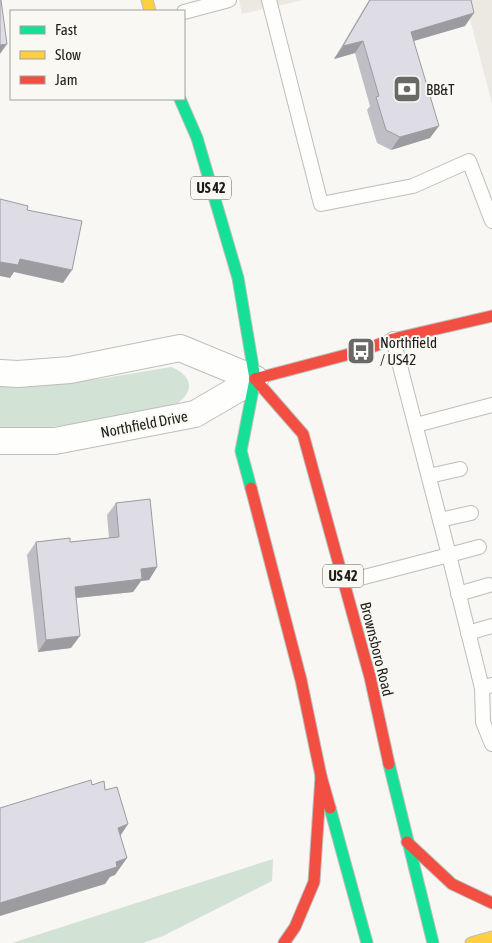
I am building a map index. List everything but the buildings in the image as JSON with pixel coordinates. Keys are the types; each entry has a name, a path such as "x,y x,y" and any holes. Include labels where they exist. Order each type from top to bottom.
{"main road":[{"name":"US 42","path":"180,100 197,138 238,278 255,379 241,452 301,680 321,776 367,943"},
{"path":"255,379 362,351 394,339 492,316"},
{"name":"Brownsboro Road","path":"255,379 303,434 370,677 407,842 433,943"},
{"path":"284,943 295,927 314,882 321,776"},
{"path":"407,842 452,884 492,903"},
{"path":"471,943 492,937"}],"street":[{"path":"0,373 18,374 70,370 180,348 255,379"},
{"name":"Northfield Drive","path":"0,441 55,441 194,414 255,379"}],"lane":[{"path":"185,12 229,0"},
{"path":"269,0 321,204 412,186 469,161 492,221"},
{"path":"394,339 468,633 487,686 483,722 492,744"},
{"path":"416,425 492,405"},
{"path":"429,476 460,469"},
{"path":"440,520 471,513"},
{"path":"345,582 479,547"},
{"path":"458,594 489,585"},
{"path":"468,633 492,626"}],"shaded area":[{"path":"239,0 303,0 242,14"},
{"path":"465,0 492,0 492,104"}],"green space":[{"path":"171,367 183,374 189,383 187,393 178,403 100,422 40,428 0,428 0,385 48,384 99,379"},
{"path":"273,859 272,881 163,936 143,943 12,943"}],"traffic: fast":[{"path":"180,100 197,138 238,278 255,379 241,451 251,488"},
{"path":"389,764 433,943"},
{"path":"330,808 367,943"}],"traffic: slow":[{"path":"147,0 150,10"},
{"path":"471,943 492,937"}],"traffic: jam":[{"path":"255,379 361,351 393,339 492,316"},
{"path":"255,379 303,434 370,677 389,764"},
{"path":"251,488 301,680 321,776 330,808"},
{"path":"284,943 295,927 314,882 321,776"},
{"path":"407,842 452,884 492,903"}],"place":[{"name":"BB&T","path":"407,89"},
{"name":"Northfield / US42","path":"361,351"}]}
